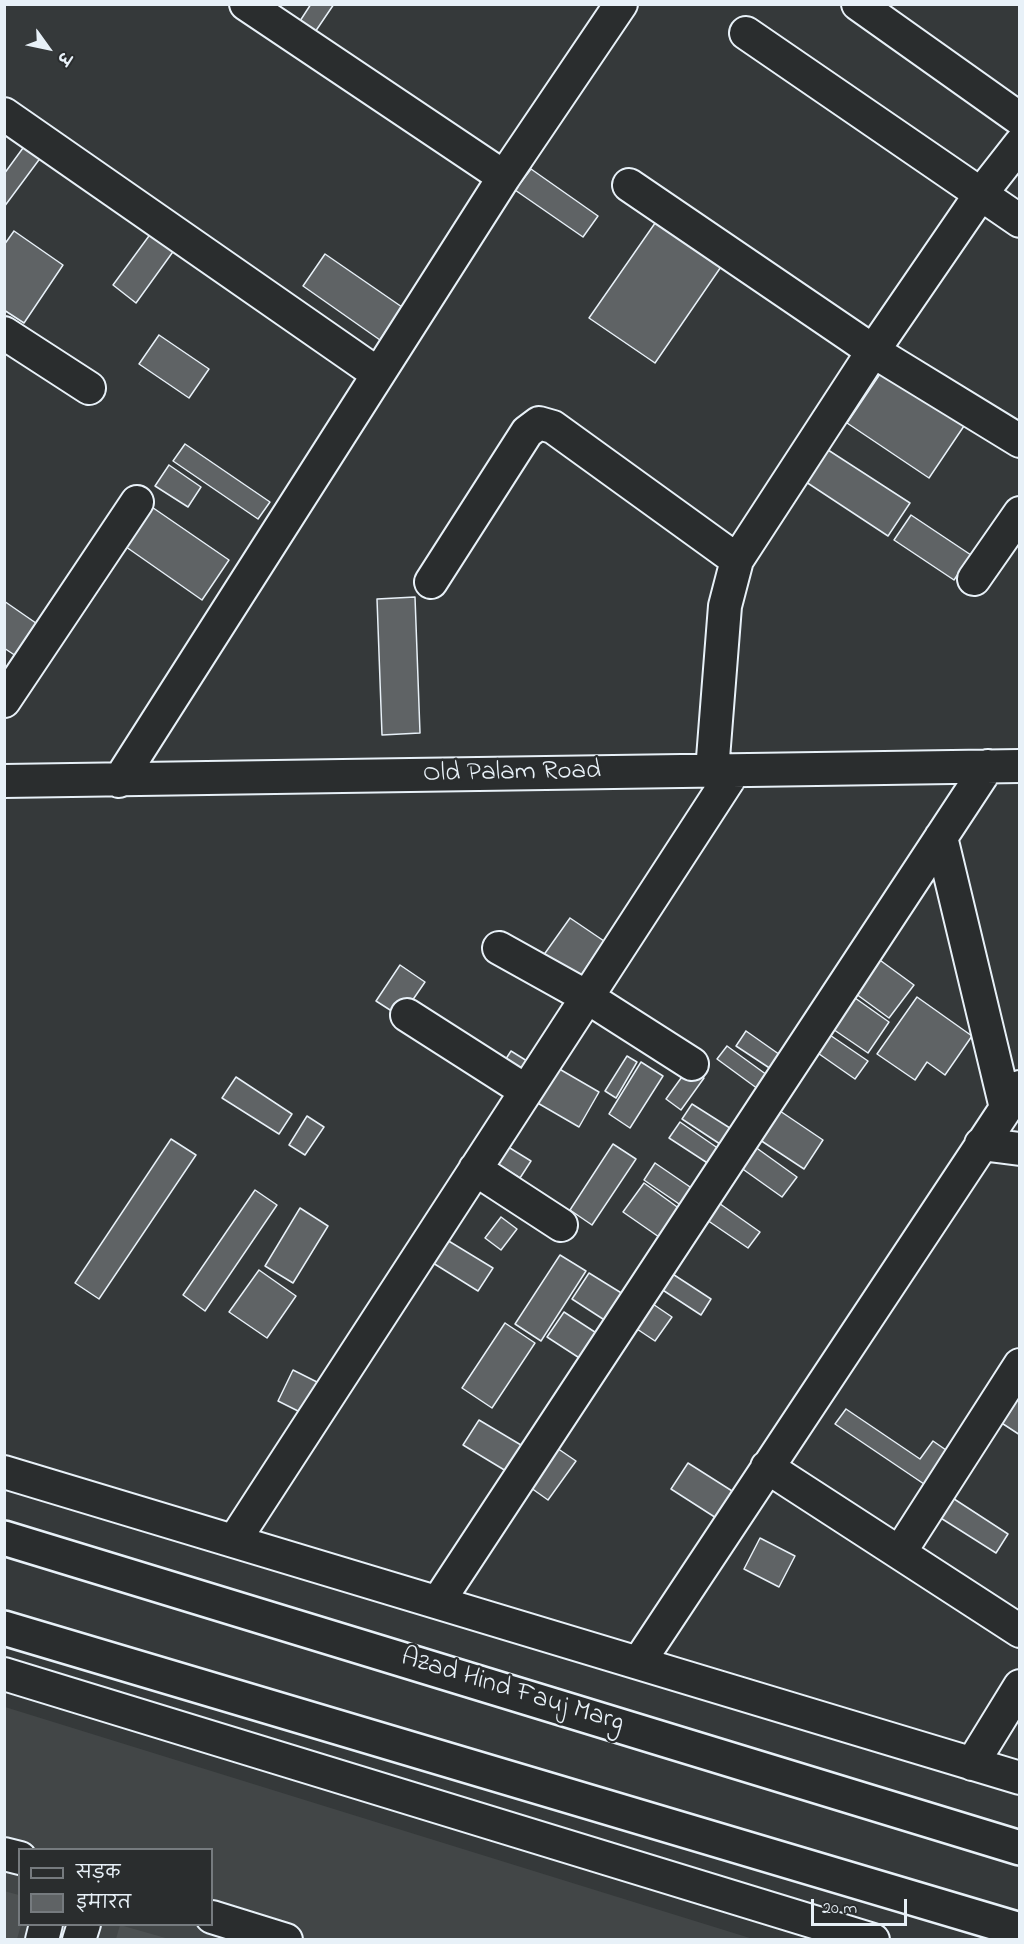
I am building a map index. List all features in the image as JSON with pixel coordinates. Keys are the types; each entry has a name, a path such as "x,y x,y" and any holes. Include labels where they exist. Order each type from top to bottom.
{"main road":[{"name":"Azad Hind Fauj Marg","path":"4,1538 1020,1848"},
{"path":"4,1628 1020,1930"}],"street":[{"path":"246,4 504,177"},
{"path":"119,781 504,177 621,4"},
{"path":"858,4 1020,118"},
{"path":"746,33 1020,221"},
{"path":"4,114 378,374"},
{"path":"234,1540 587,997 723,771 725,606 737,560 873,351 980,195 1020,144"},
{"path":"629,186 873,351 1020,441"},
{"path":"4,333 89,388"},
{"path":"431,582 527,432 539,423 553,428 737,560"},
{"path":"4,701 137,502"},
{"path":"974,579 1020,513"},
{"path":"438,1602 988,766"},
{"name":"Old Palam Road","path":"4,781 1020,766"},
{"path":"639,1662 1013,1098 941,837"},
{"path":"499,948 587,997 693,1064"},
{"path":"407,1015 526,1091"},
{"path":"981,1144 1020,1149"},
{"path":"475,1169 561,1225"},
{"path":"900,1552 1020,1365"},
{"path":"767,1467 1020,1631"},
{"path":"4,1472 1020,1778"},
{"path":"4,1674 873,1940"},
{"path":"972,1764 1020,1686"},
{"path":"213,1917 286,1940"}],"shaded area":[{"path":"5,1707 753,1939 5,1939"},
{"path":"4,1891 18,1895 18,1926 21,1926 17,1939 5,1939"},
{"path":"120,1926 124,1926 169,1939 116,1939"}],"building":[{"path":"311,4 334,4 313,35 298,24"},
{"path":"31,137 47,149 4,207 4,174"},
{"path":"531,169 598,216 583,237 515,190"},
{"path":"660,216 725,261 655,363 589,318"},
{"path":"157,225 180,242 136,303 113,285"},
{"path":"14,231 63,265 24,323 4,310 4,245"},
{"path":"325,254 402,307 380,340 303,286"},
{"path":"159,335 209,369 189,398 139,364"},
{"path":"882,371 964,426 929,478 847,423"},
{"path":"185,444 270,502 258,519 173,461"},
{"path":"825,448 910,503 888,536 803,480"},
{"path":"169,465 201,487 188,507 155,486"},
{"path":"146,503 229,560 202,600 119,542"},
{"path":"911,515 971,555 954,580 894,540"},
{"path":"415,597 420,733 382,735 377,599"},
{"path":"4,601 46,630 25,662 4,648"},
{"path":"570,918 604,941 578,980 543,956"},
{"path":"877,958 914,985 889,1018 852,991"},
{"path":"400,965 425,982 401,1017 376,1001"},
{"path":"848,993 889,1022 868,1053 827,1025"},
{"path":"917,997 972,1036 945,1075 927,1062 915,1080 877,1054"},
{"path":"746,1031 783,1057 774,1071 736,1046"},
{"path":"824,1031 868,1061 855,1079 812,1049"},
{"path":"727,1046 767,1075 758,1089 717,1059"},
{"path":"511,1051 527,1061 518,1075 502,1065"},
{"path":"627,1056 637,1062 616,1098 605,1091"},
{"path":"641,1062 663,1076 630,1128 609,1114"},
{"path":"549,1063 599,1092 579,1127 529,1098"},
{"path":"689,1067 704,1078 681,1110 666,1099"},
{"path":"236,1077 292,1114 279,1134 222,1098"},
{"path":"692,1104 733,1130 723,1146 682,1119"},
{"path":"777,1109 823,1140 804,1169 757,1138"},
{"path":"307,1116 324,1127 305,1155 289,1145"},
{"path":"680,1122 719,1149 709,1164 669,1138"},
{"path":"171,1139 196,1155 99,1299 75,1283"},
{"path":"613,1144 636,1159 592,1225 570,1210"},
{"path":"751,1144 797,1177 782,1197 737,1165"},
{"path":"505,1145 531,1161 520,1178 494,1162"},
{"path":"655,1163 696,1191 685,1208 644,1180"},
{"path":"644,1183 680,1209 659,1237 623,1212"},
{"path":"255,1190 277,1205 205,1311 183,1295"},
{"path":"716,1201 760,1232 748,1248 704,1218"},
{"path":"300,1208 328,1226 293,1283 265,1266"},
{"path":"501,1217 517,1229 501,1250 485,1238"},
{"path":"447,1240 493,1268 478,1291 433,1263"},
{"path":"560,1255 586,1271 541,1341 515,1324"},
{"path":"665,1269 711,1299 701,1315 655,1285"},
{"path":"259,1270 296,1296 267,1338 229,1312"},
{"path":"589,1273 623,1294 606,1321 572,1299"},
{"path":"647,1300 672,1317 655,1341 631,1325"},
{"path":"564,1312 601,1336 584,1361 547,1337"},
{"path":"505,1323 535,1343 492,1408 462,1388"},
{"path":"293,1370 319,1383 304,1414 278,1401"},
{"path":"1020,1387 1020,1435 997,1420"},
{"path":"846,1409 920,1459 933,1441 946,1450 924,1484 835,1424"},
{"path":"479,1420 521,1445 506,1471 463,1445"},
{"path":"551,1444 576,1461 548,1500 524,1483"},
{"path":"688,1463 740,1496 724,1523 671,1489"},
{"path":"948,1495 1008,1534 996,1553 936,1515"},
{"path":"760,1538 795,1556 779,1587 744,1569"}]}
